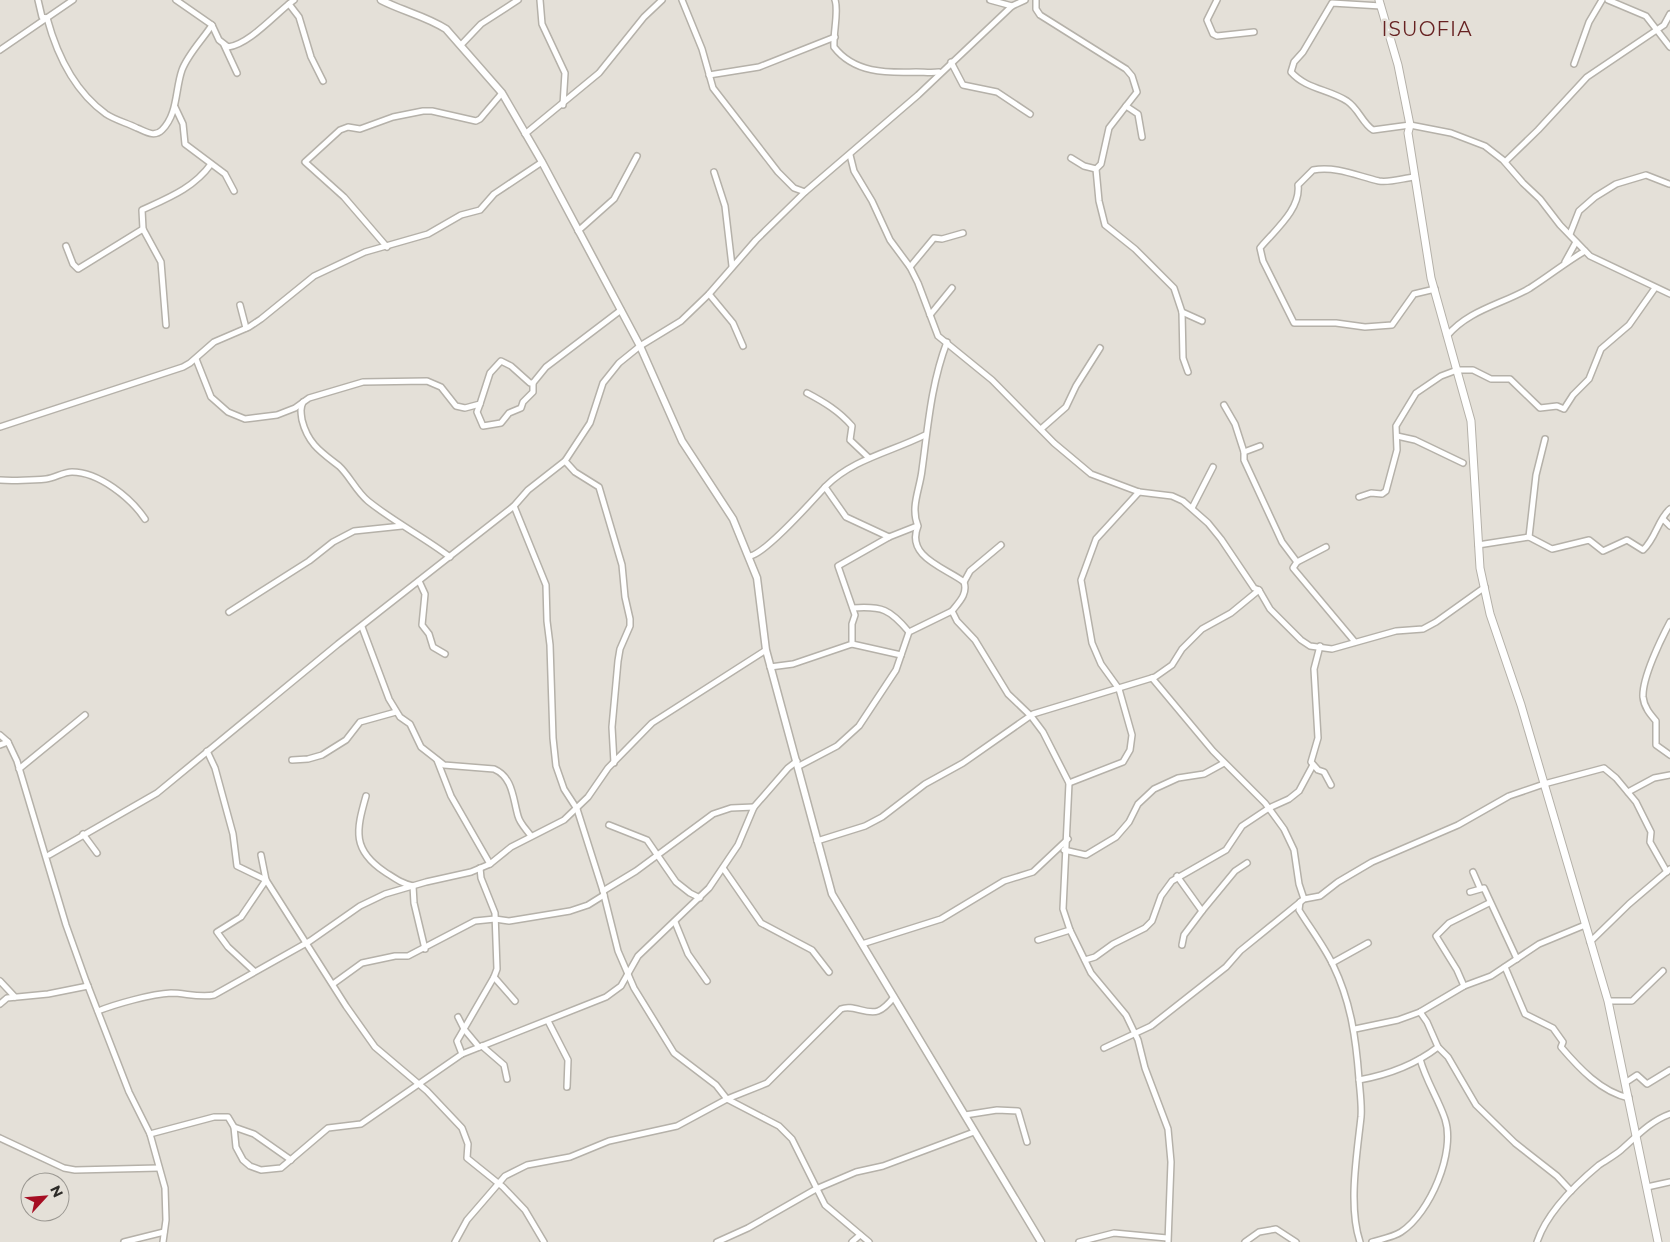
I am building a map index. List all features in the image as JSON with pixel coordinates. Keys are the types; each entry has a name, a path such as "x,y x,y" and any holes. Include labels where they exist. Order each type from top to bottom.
{"main road":[{"path":"1380,3 1398,65 1410,125 1408,133 1426,253 1471,421 1474,442 1480,568 1486,586 1490,614 1521,705 1608,1001 1658,1242"}],"street":[{"path":"38,0 42,17 47,18"},
{"path":"0,50 72,0"},
{"path":"176,0 212,25 213,31 224,45 237,74"},
{"path":"224,45 228,47 240,43 294,0"},
{"path":"381,0 407,13 435,22 461,45 502,93 542,162 640,346 682,441 733,519 750,556 757,578 766,650 770,667 832,894 1041,1242"},
{"path":"461,45 480,24 518,0"},
{"path":"540,0 542,24 565,73 563,105"},
{"path":"526,134 599,73 644,17 662,0"},
{"path":"682,0 702,49 710,81 718,94 778,172 794,188 805,192"},
{"path":"835,0 838,6 833,23 835,36 833,44 836,49 851,61 866,69 882,72 927,74 940,72"},
{"path":"990,0 1012,6"},
{"path":"49,855 156,793 338,644 514,506 528,490 564,461 590,423 603,383 611,371 640,346 680,321 709,294 732,266 805,192 918,95 940,72 1012,6 1026,0"},
{"path":"1036,0 1036,9 1040,15 1126,69 1132,76 1137,92 1109,128 1101,164 1096,169"},
{"path":"1217,0 1207,20 1209,29 1213,34 1217,36 1254,32"},
{"path":"1574,64 1589,22 1602,0"},
{"path":"1608,0 1637,11 1657,28 1670,47"},
{"path":"1380,3 1332,3 1303,52 1294,62 1292,72 1297,79 1309,86 1349,102 1373,130 1410,125 1475,140 1505,162 1540,199 1560,226 1585,251 1597,260 1670,294"},
{"path":"289,4 299,17 311,56 323,81"},
{"path":"1505,162 1587,77 1664,25 1670,14"},
{"path":"47,18 54,45 64,66 92,102 107,115 151,134 157,133 167,123 175,107 182,69 212,25"},
{"path":"709,75 759,67 835,36"},
{"path":"951,62 964,85 997,92 1030,114"},
{"path":"387,246 344,197 305,162 340,130 348,127 360,129 386,119 432,110 476,121 480,119 502,93"},
{"path":"1126,106 1138,114 1142,137"},
{"path":"175,107 183,124 185,144 225,174 234,191"},
{"path":"850,155 854,171 872,201 890,240 910,267 938,336 992,380 1041,429 1091,474 1139,492 1172,496 1192,508 1221,539 1254,588 1259,590 1270,609 1300,640 1310,646 1332,649 1396,631 1423,628 1436,622 1486,586"},
{"path":"578,232 614,199 637,156"},
{"path":"1071,158 1084,166 1096,169"},
{"path":"0,427 183,367 196,359 214,342 261,319 314,276 365,252 428,234 461,215 480,210 494,194 542,162"},
{"path":"166,325 161,262 143,229 142,210 179,193 205,172 211,164"},
{"path":"1096,169 1099,200 1105,225 1135,249 1174,288 1182,312 1183,358 1188,372"},
{"path":"1414,177 1385,181 1354,172 1313,170 1298,185 1300,194 1294,207 1260,248 1263,261 1294,324 1336,323 1365,327 1392,325 1414,294 1434,288"},
{"path":"714,172 725,206 732,266"},
{"path":"1570,234 1579,211 1595,196 1616,184 1646,175 1669,184"},
{"path":"66,246 73,264 78,268 143,229"},
{"path":"910,267 934,238 942,239 963,233"},
{"path":"1565,262 1576,242"},
{"path":"1448,336 1453,328 1474,313 1508,300 1585,251"},
{"path":"930,315 952,288"},
{"path":"1359,497 1371,493 1382,494 1386,491 1388,476 1395,465 1396,426 1416,393 1441,376 1457,370 1473,370 1491,379 1510,379 1540,408 1556,406 1564,409 1573,395 1589,379 1601,349 1629,325 1655,288"},
{"path":"709,294 733,323 743,346"},
{"path":"240,305 246,328"},
{"path":"531,384 546,367 620,310"},
{"path":"1182,312 1202,321"},
{"path":"918,526 914,519 915,500 922,472 932,388 947,342"},
{"path":"1041,429 1066,407 1076,386 1100,348"},
{"path":"196,359 211,398 228,412 245,419 277,415 363,382 427,380 441,386 459,407 473,407 480,404"},
{"path":"504,361 531,384 533,392 523,402 521,408 509,414 501,423 483,426 477,412 485,384 498,362 504,361"},
{"path":"807,393 833,408 852,426 850,440 869,458"},
{"path":"1224,405 1235,424 1244,452 1244,460 1282,542 1297,562"},
{"path":"300,406 307,436 316,449 341,468 360,494 402,526 434,544 450,557"},
{"path":"750,556 762,552 797,515 814,501 825,487 846,470 869,458 925,435"},
{"path":"1396,436 1416,440 1463,463"},
{"path":"1529,537 1536,475 1545,439"},
{"path":"1244,452 1260,446"},
{"path":"564,461 575,472 599,487 622,565 630,626 620,649 618,661 612,726 614,763"},
{"path":"1192,508 1213,467"},
{"path":"0,480 48,479 70,472 78,472 110,486 128,498 145,519"},
{"path":"825,487 846,517 889,537"},
{"path":"1069,783 1123,762 1130,750 1132,735 1120,689 1101,664 1092,644 1081,580 1096,539 1139,492"},
{"path":"514,506 546,585 550,645 552,738 556,766 564,788 577,809 603,893 618,951 634,988 666,1044 683,1062 716,1085 727,1100 779,1126 792,1139 816,1189 830,1209 869,1242"},
{"path":"1478,545 1529,537 1552,549 1589,540 1604,550 1626,540 1644,550 1670,509"},
{"path":"1663,520 1670,526"},
{"path":"229,612 309,561 333,542 354,531 402,526"},
{"path":"852,644 852,624 856,619 838,566 874,548 889,537 918,526"},
{"path":"150,1134 222,1116 231,1120 234,1126 236,1147 243,1160 250,1166 272,1171 281,1168 328,1128 361,1124 462,1054 606,997 621,986 638,956 700,898 738,845 754,807 788,768 837,746 859,726 896,670 908,632 952,611 965,594 964,582 942,570 924,556 917,544 915,533 918,526"},
{"path":"964,582 970,571 1002,545"},
{"path":"1326,547 1297,562 1293,568 1355,642"},
{"path":"419,581 425,594 422,625 429,634 433,647 445,654"},
{"path":"818,841 865,826 882,817 925,784 963,763 972,755 1032,716 1056,705 1151,680 1172,665 1182,649 1202,629 1231,613 1259,590"},
{"path":"853,608 879,607 896,616 908,632"},
{"path":"952,611 957,621 975,640 1008,694 1032,716 1043,732 1069,783 1068,839 1063,909 1070,930 1095,979 1126,1015 1135,1034 1170,1138 1171,1162 1167,1240 1114,1233 1079,1242"},
{"path":"1670,622 1650,668 1643,696 1649,713 1656,721 1656,745 1670,755"},
{"path":"362,627 389,699 396,712 408,722 421,747 437,759 442,766 457,809 490,864"},
{"path":"770,667 794,664 852,644 900,655"},
{"path":"1085,960 1095,957 1113,944 1145,928 1154,916 1161,896 1177,876 1203,865 1215,855 1226,850 1242,826 1269,808 1289,799 1299,791 1313,765 1313,752 1318,738 1314,669 1320,646"},
{"path":"98,1011 171,993 204,997 214,995 305,942 310,941 360,906 384,894 459,876 490,864 501,854 531,836 564,820 577,809 614,763 652,723 766,650"},
{"path":"1151,680 1224,763 1269,808 1290,838 1302,901 1299,910"},
{"path":"292,760 308,759 322,755 346,740 360,722 396,712"},
{"path":"18,769 85,715"},
{"path":"0,735 8,742 18,769 88,986 130,1092 150,1134 166,1197 163,1242"},
{"path":"0,745 8,742"},
{"path":"207,751 215,768 233,834 237,866 266,880"},
{"path":"1057,851 1067,850 1086,855 1116,837 1129,822 1138,804 1154,788 1178,778 1204,774 1224,763"},
{"path":"1313,765 1324,772 1331,785"},
{"path":"442,766 494,769 501,772 508,780 518,818 531,836"},
{"path":"1104,1048 1150,1026 1198,990 1302,901 1320,896 1338,882 1372,862 1458,825 1509,796 1544,784 1604,768 1636,802 1651,832 1650,842 1668,871 1590,942"},
{"path":"1628,792 1654,778 1670,775"},
{"path":"366,796 360,818 359,836 367,857 399,883 413,886"},
{"path":"332,984 355,967 367,961 408,956 425,949 475,921 495,919 509,921 570,911 588,906 603,893 721,810 754,807"},
{"path":"609,825 646,840 676,882 690,894 700,898"},
{"path":"83,834 97,853"},
{"path":"862,944 941,919 1004,881 1033,872 1068,839"},
{"path":"44,848 49,855 48,864"},
{"path":"261,855 266,880 374,1047 418,1084 462,1128 468,1144 467,1158 499,1183 525,1210 544,1242"},
{"path":"1182,945 1184,935 1202,911 1235,871 1247,863"},
{"path":"462,1054 457,1041 494,977 498,958 495,919 490,898 481,878 480,868"},
{"path":"722,868 761,923 812,950 829,972"},
{"path":"1473,872 1480,888"},
{"path":"1177,876 1202,911"},
{"path":"254,971 228,947 217,932 241,917 266,880"},
{"path":"413,886 414,903 425,949"},
{"path":"1470,892 1484,888 1489,903 1517,959"},
{"path":"1464,986 1457,970 1436,936 1449,923 1489,903"},
{"path":"1292,908 1299,910 1332,963 1345,995 1355,1029 1361,1116 1355,1170 1356,1219 1359,1242"},
{"path":"675,922 688,954 707,981"},
{"path":"1355,1029 1398,1020 1420,1012 1464,986 1491,976 1539,944 1586,926"},
{"path":"1038,940 1070,930"},
{"path":"1332,963 1368,943"},
{"path":"1505,967 1524,1014 1553,1028 1563,1042 1561,1048 1600,1085 1619,1096 1629,1098"},
{"path":"1608,1001 1632,1001 1663,971"},
{"path":"494,977 515,1001"},
{"path":"0,981 15,997"},
{"path":"0,1004 7,998 48,994 88,986"},
{"path":"455,1242 467,1220 505,1176 527,1165 570,1157 609,1141 677,1126 727,1100 767,1083 841,1009 847,1006 874,1012 880,1010 894,998"},
{"path":"1420,1012 1427,1022 1438,1048 1448,1057 1476,1105 1515,1143 1558,1176 1571,1191"},
{"path":"458,1017 464,1029 504,1066 507,1079"},
{"path":"548,1020 568,1060 567,1087"},
{"path":"1359,1080 1378,1077 1420,1059 1438,1048"},
{"path":"1372,1242 1401,1232 1414,1220 1430,1199 1439,1182 1443,1166 1446,1121 1436,1094 1428,1084 1420,1059"},
{"path":"1625,1083 1637,1074 1648,1084 1670,1070"},
{"path":"965,1115 997,1110 1018,1112 1027,1142"},
{"path":"1537,1242 1545,1224 1571,1191 1600,1164 1620,1151 1637,1134 1670,1114"},
{"path":"234,1126 254,1134 291,1160"},
{"path":"717,1242 748,1228 816,1189 856,1172 883,1166 974,1132"},
{"path":"0,1138 64,1168 75,1170 159,1168"},
{"path":"1647,1188 1670,1182"},
{"path":"1245,1242 1258,1232 1276,1229 1296,1242"},
{"path":"124,1242 164,1232"},
{"path":"852,1242 860,1235"}],"district":[{"name":"ISUOFIA","path":"1427,29"}]}
